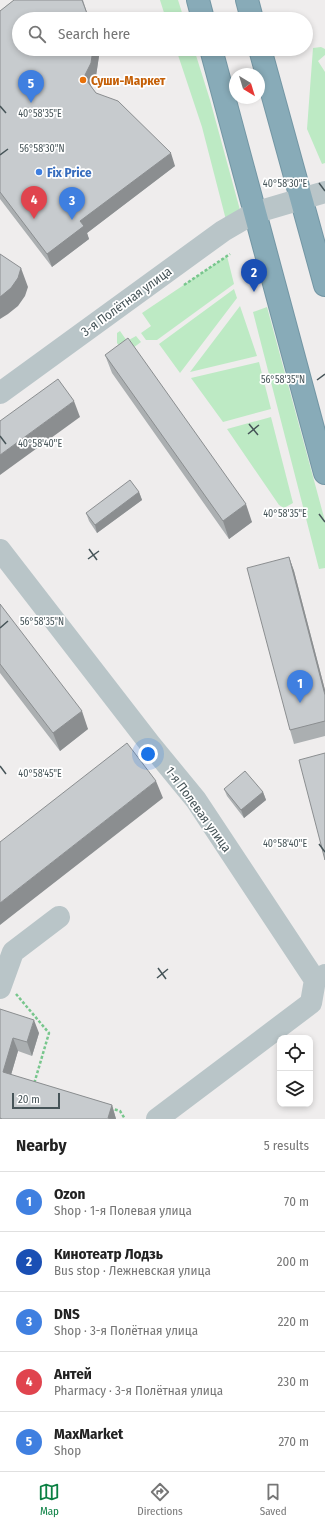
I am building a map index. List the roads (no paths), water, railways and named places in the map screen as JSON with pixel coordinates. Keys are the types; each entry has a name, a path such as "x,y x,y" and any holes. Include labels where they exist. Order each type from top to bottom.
{"highway":[{"path":"198,0 201,12"},
{"path":"247,0 250,12"},
{"path":"213,56 325,473"},
{"path":"262,56 325,285"}],"street":[{"name":"3-я Полётная улица","path":"0,393 223,231 254,213 325,192"},
{"name":"1-я Полевая улица","path":"0,550 150,744 196,800 320,977"},
{"path":"1,985 14,952 60,917"},
{"path":"157,1119 311,1003 320,977"}],"place":[{"name":"Суши-Маркет","path":"83,80"},
{"name":"MaxMarket","path":"31,103"},
{"name":"Fix Price","path":"39,172"},
{"name":"Антей","path":"34,219"},
{"name":"DNS","path":"72,220"},
{"name":"Кинотеатр Лодзь","path":"254,292"},
{"name":"Ozon","path":"300,703"}]}
